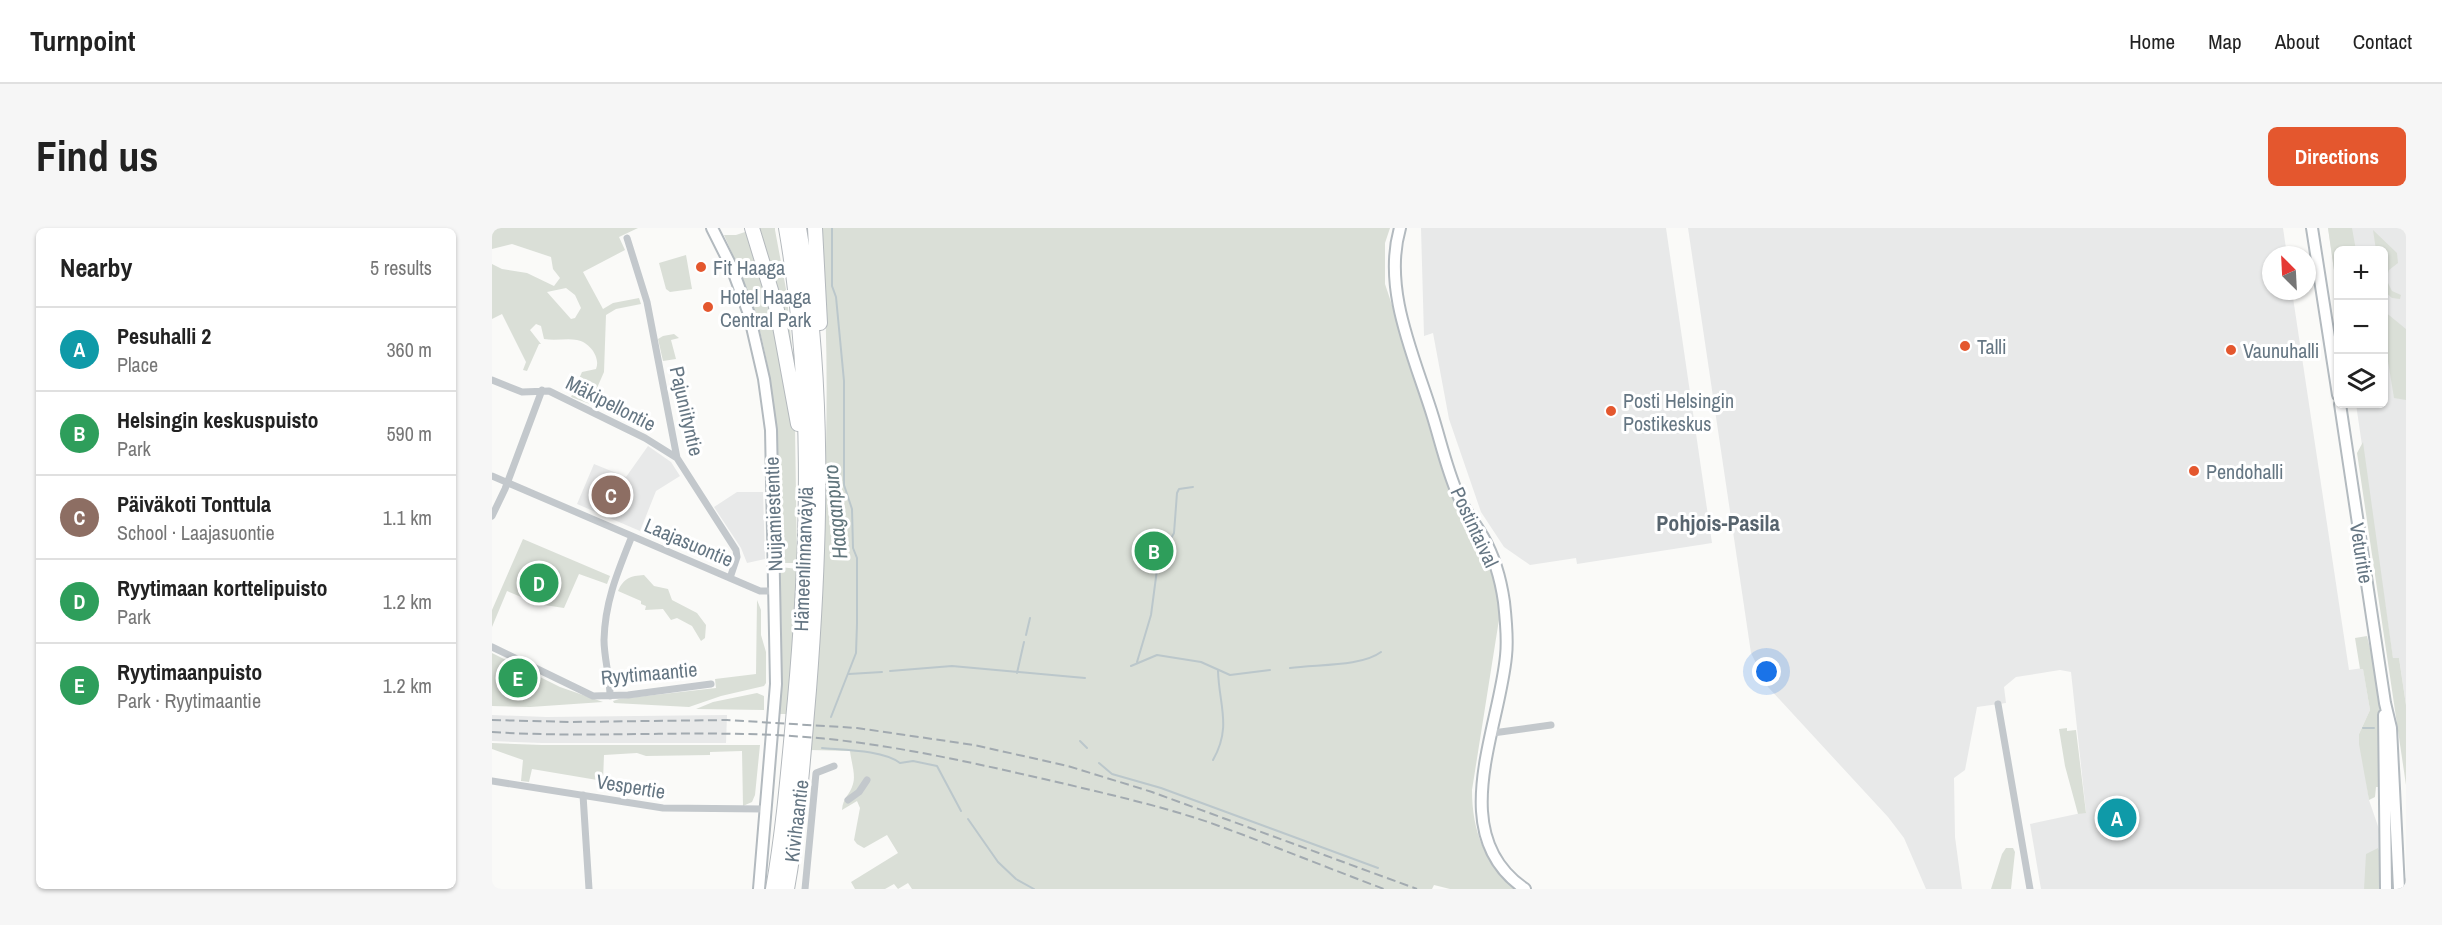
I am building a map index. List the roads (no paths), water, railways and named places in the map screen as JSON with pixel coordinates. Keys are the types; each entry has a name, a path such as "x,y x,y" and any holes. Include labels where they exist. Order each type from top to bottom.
{"highway":[{"path":"752,228 765,267 785,344 806,478"},
{"name":"Hämeenlinnanväylä","path":"773,889 798,667 804,573 806,478 803,379 796,298 786,228"},
{"name":"Hämeenlinnanväylä","path":"787,889 801,792 818,529 817,406 810,306 799,228"},
{"path":"815,228 822,358 817,406"}],"street":[{"name":"Nuijamiestentie","path":"712,228 732,268 749,314 764,379 771,430 776,684 759,889"},
{"name":"Postintaival","path":"1400,228 1394,264 1403,319 1457,494 1489,548 1504,600 1506,656 1481,795 1483,826 1496,858 1512,878 1525,889"},
{"path":"2312,228 2334,369"},
{"name":"Pajuniityntie","path":"627,238 647,302 677,458 736,550 737,557 730,578"},
{"name":"Mäkipellontie","path":"492,380 522,392 542,390 551,392 645,438 677,458"},
{"path":"492,516 542,390"},
{"name":"Veturitie","path":"2341,408 2385,703 2391,728 2399,889"},
{"name":"Laajasuontie","path":"492,476 760,591 775,591"},
{"path":"610,696 604,642 610,589 632,536"},
{"name":"Ryytimaantie","path":"492,647 593,696 711,684"},
{"name":"Veturitie","path":"2385,703 2386,889"},
{"path":"1998,704 2030,889"},
{"path":"1492,733 1551,725"},
{"name":"Kivihaantie","path":"805,889 816,774 834,766"},
{"path":"848,800 859,792 867,780"},
{"name":"Vespertie","path":"492,781 669,809 766,809"},
{"path":"583,795 588,889"}],"waterway":[{"name":"Haaganpuro","path":"831,717 856,653 857,624 857,558 853,548 852,509 844,485 844,381 836,297 832,286 832,228"},
{"path":"1137,662 1151,615 1158,562 1174,533 1177,493 1179,489 1193,487"},
{"path":"1026,635 1030,618"},
{"path":"1017,673 1024,642"},
{"path":"1290,668 1350,663 1381,652"},
{"path":"1131,666 1157,655 1201,662 1230,675 1270,670"},
{"path":"890,671 952,666 1085,678"},
{"path":"1213,760 1219,748 1223,726 1218,671"},
{"path":"849,674 882,672"},
{"path":"2363,728 2374,728"},
{"path":"1080,741 1087,748"},
{"path":"822,748 863,751 884,755 900,763 913,761 937,766 961,811"},
{"path":"1099,763 1112,774 1161,788 1378,868"},
{"path":"968,819 998,862 1016,879 1034,889"}],"railway":[{"path":"492,720 572,722 727,720 857,728 974,745 1068,766 1152,792 1417,889"},
{"path":"492,732 777,735 846,741 960,760 1126,799 1208,822 1384,889"}],"place":[{"name":"Fit Haaga","path":"701,267"},
{"name":"Hotel Haaga Central Park","path":"708,307"},
{"name":"Talli","path":"1965,346"},
{"name":"Vaunuhalli","path":"2231,350"},
{"name":"Posti Helsingin Postikeskus","path":"1611,411"},
{"name":"Pendohalli","path":"2194,471"},
{"name":"Päiväkoti Tonttula","path":"611,495"},
{"name":"Helsingin keskuspuisto","path":"1154,551"},
{"name":"Ryytimaan korttelipuisto","path":"539,583"},
{"name":"Ryytimaanpuisto","path":"518,678"},
{"name":"Pesuhalli 2","path":"2117,818"}],"district":[{"name":"Pohjois-Pasila","path":"1718,523"}]}
